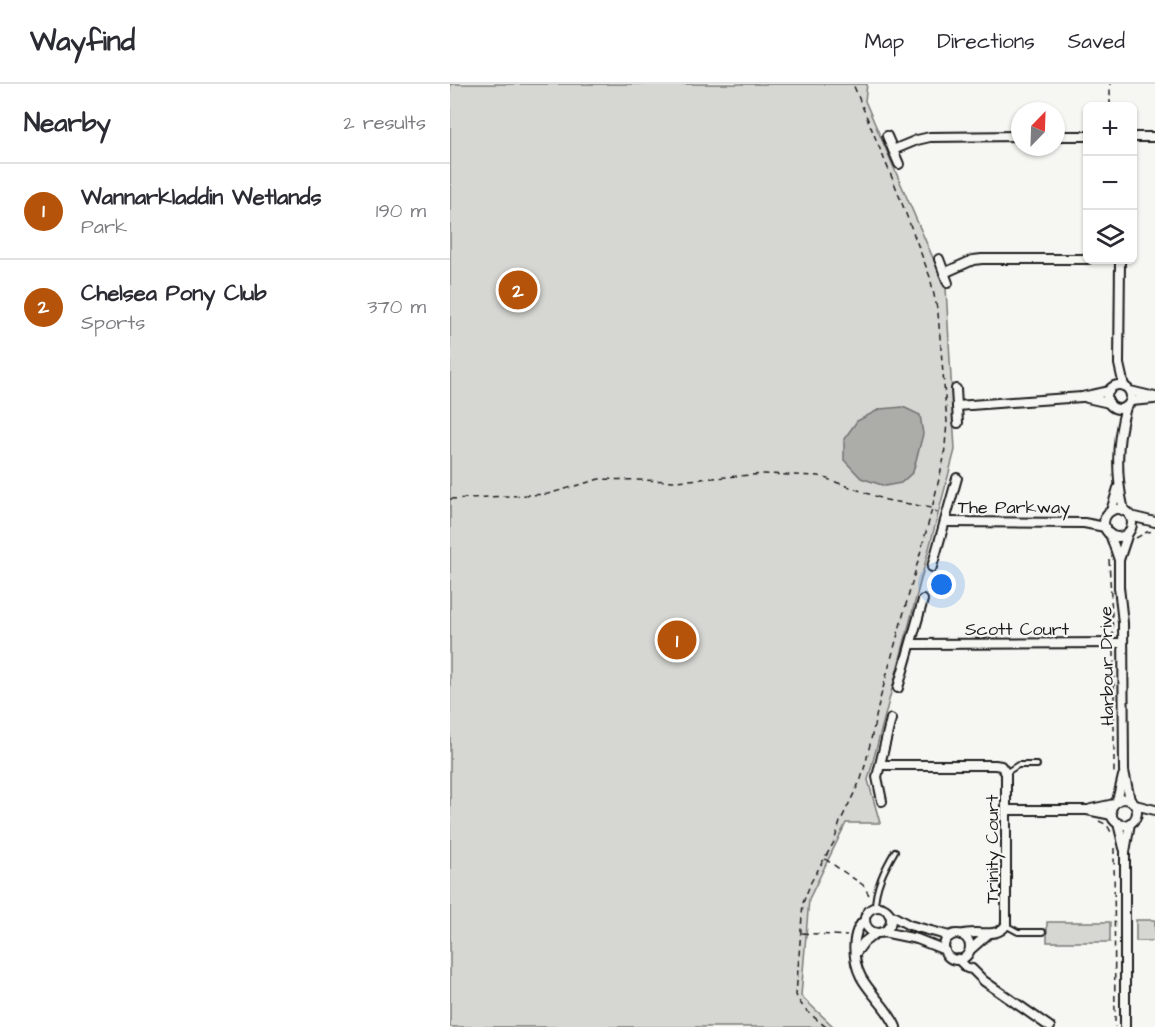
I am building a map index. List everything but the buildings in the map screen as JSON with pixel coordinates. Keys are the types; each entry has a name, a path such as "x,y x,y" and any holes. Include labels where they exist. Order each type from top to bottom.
{"street":[{"path":"887,136 899,164"},
{"path":"893,150 930,137 1011,136"},
{"path":"1065,136 1083,136"},
{"path":"1137,136 1155,137"},
{"path":"939,259 948,283"},
{"path":"944,273 973,260 982,259 1083,259"},
{"path":"1119,434 1111,405 1112,389 1119,364 1120,264"},
{"path":"1107,531 1109,514 1118,487 1119,434 1128,404 1127,388 1119,364"},
{"path":"957,406 1082,397 1112,389 1127,388 1155,398"},
{"path":"956,389 958,423"},
{"path":"1082,397 1119,409 1128,404 1155,398"},
{"name":"The Parkway","path":"932,567 957,478"},
{"path":"1118,487 1130,530"},
{"name":"The Parkway","path":"1084,523 1109,514 1127,513 1155,522"},
{"name":"The Parkway","path":"945,522 1084,523 1117,537 1155,522"},
{"name":"Harbour Drive","path":"1119,560 1130,530"},
{"name":"Harbour Drive","path":"1107,531 1119,560 1123,644 1124,771 1132,803"},
{"path":"898,688 923,600"},
{"name":"Scott Court","path":"911,644 1123,644"},
{"path":"882,801 877,780 891,719"},
{"name":"Trinity Court","path":"880,765 1001,766 1006,773 1008,810 1006,925"},
{"name":"Harbour Drive","path":"1115,803 1124,771"},
{"path":"1087,810 1123,799 1155,811"},
{"path":"1112,815 1115,803"},
{"path":"1132,803 1137,814"},
{"path":"1008,810 1087,810 1112,815 1118,823 1125,852"},
{"path":"1125,1027 1125,852 1130,823 1137,814 1155,811"},
{"path":"1118,823 1130,823"},
{"path":"896,1027 883,1004 860,976 854,946 856,932 868,912 875,908 883,908 909,925 950,936 978,932 988,934 1002,931 1006,925"},
{"path":"855,954 864,942 890,926 889,914"},
{"path":"865,920 867,927 880,933 917,939 945,950 950,957 958,959 984,981 1050,1027"},
{"path":"958,959 964,957 988,934"},
{"path":"961,935 969,942 972,969"},
{"path":"945,950 945,944 950,936"}],"lane":[{"name":"Trinity Court","path":"1006,773 1018,765 1037,765"},
{"path":"875,908 875,898 881,880 895,851"},
{"path":"1006,925 1018,932 1043,932"}],"path":[{"path":"826,1027 809,1013 796,994 803,903 811,882 834,842 840,822 864,770 880,699 944,458 948,422 938,313 923,256 853,84"},
{"path":"1110,84 1110,102"},
{"path":"450,499 548,494 599,479 675,481 764,474 819,476 886,500 932,507"},
{"path":"1134,540 1147,532 1155,531"},
{"path":"1114,649 1114,773"},
{"path":"1095,820 1107,825 1114,838"},
{"path":"1114,842 1115,1027"},
{"path":"824,858 863,885 868,891 870,900"},
{"path":"801,933 847,936"}],"shaded area":[{"path":"450,84 867,84 865,101 946,288 955,450 868,780 880,823 846,823 809,899 801,996 834,1027 450,1027"},
{"path":"903,407 920,415 923,434 913,472 901,483 885,486 861,478 844,460 844,439 857,421 880,409"},
{"path":"1136,920 1155,920 1155,941 1136,941"},
{"path":"1047,922 1110,922 1110,942 1047,942"}],"place":[{"name":"Chelsea Pony Club","path":"518,290"},
{"name":"Wannarkladdin Wetlands","path":"677,640"}]}
